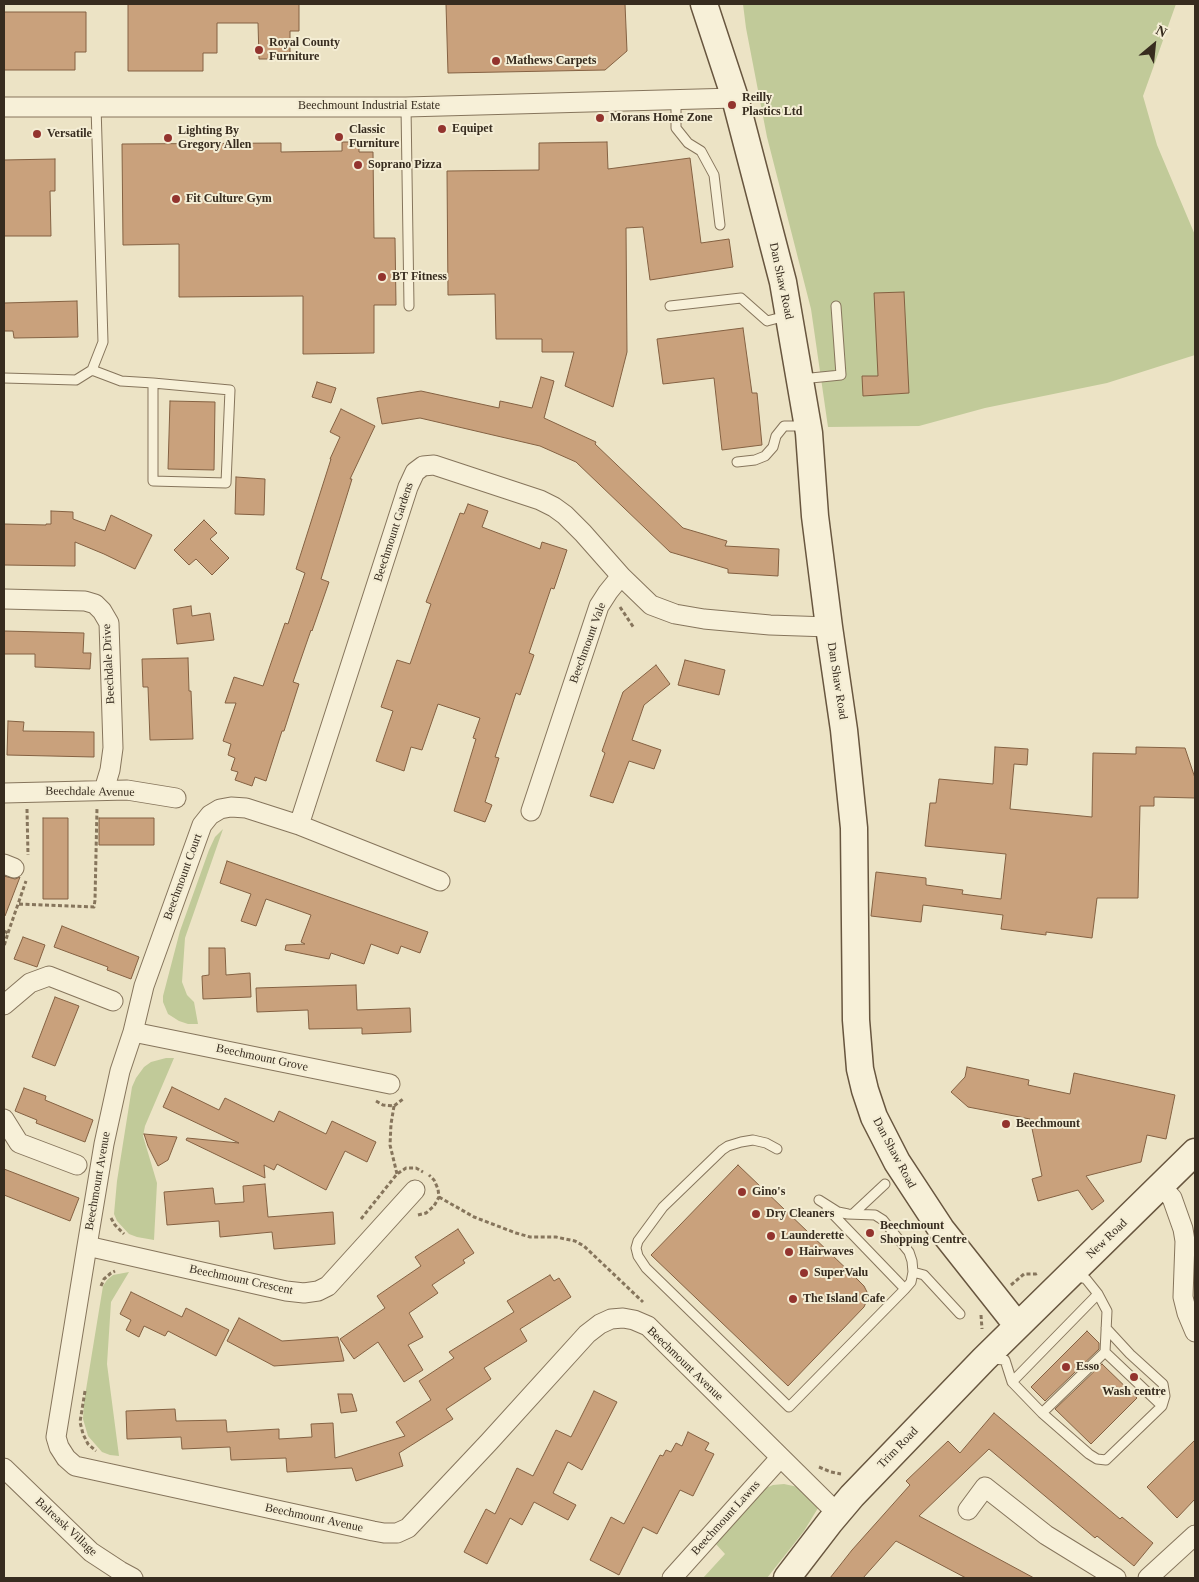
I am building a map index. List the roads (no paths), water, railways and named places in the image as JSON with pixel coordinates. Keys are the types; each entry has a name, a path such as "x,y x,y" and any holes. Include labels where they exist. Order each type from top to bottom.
{"street":[{"name":"Dan Shaw Road","path":"704,4 735,98 783,282 808,426 815,516 844,730 854,828 856,1020 860,1069 865,1090 885,1139 897,1162 941,1229 1017,1326"},
{"name":"Beechmount Industrial Estate","path":"4,107 406,107 735,98"},
{"name":"Beechmount Gardens","path":"298,825 408,487 418,470 423,466 434,465 540,500 554,507 583,533 621,576"},
{"path":"621,576 651,605 675,614 704,619 770,625 829,627"},
{"name":"Beechmount Vale","path":"531,810 599,606 621,576"},
{"name":"Beechdale Drive","path":"4,599 85,601 95,604 109,623 113,748 110,770 101,790"},
{"name":"Beechdale Avenue","path":"4,793 126,790 176,798"},
{"name":"Beechmount Court","path":"133,1032 144,986 202,825 210,815 220,809 231,807 246,808 298,825 440,881"},
{"path":"4,1005 30,983 49,976 113,1001"},
{"name":"Beechmount Grove","path":"133,1032 390,1084"},
{"name":"Beechmount Avenue","path":"133,1032 120,1070 104,1144 56,1437 59,1447 66,1458 75,1466 373,1531 397,1533 408,1528 587,1334 600,1324 611,1319 623,1318 648,1326 837,1514"},
{"path":"4,1119 19,1143 77,1165"},
{"name":"New Road","path":"1017,1326 1195,1152"},
{"path":"1161,1186 1172,1198 1183,1229 1185,1247 1183,1297 1195,1332"},
{"name":"Beechmount Crescent","path":"87,1246 286,1291 304,1293 318,1291 328,1286 415,1190"},
{"name":"Trim Road","path":"787,1578 837,1514 1017,1326"},
{"name":"Beechmount Lawns","path":"672,1578 780,1458"},
{"name":"Balreask Village","path":"4,1468 91,1552 123,1576"},
{"path":"968,1510 985,1487 1046,1535 1116,1578"},
{"path":"1148,1578 1195,1535"}],"lane":[{"path":"676,100 676,128 688,143 701,151 714,175 720,224"},
{"path":"4,378 76,380 92,370 103,342 96,106"},
{"path":"406,107 409,306"},
{"path":"670,306 741,298 767,321 789,316"},
{"path":"800,379 841,375 836,306"},
{"path":"92,370 121,381 153,383 230,390 226,483 153,481 153,383"},
{"path":"738,462 755,460 765,456 774,447 776,436 784,426 808,426"},
{"path":"777,1149 766,1143 753,1140 728,1146 716,1155 663,1207 638,1241 636,1248 638,1256 646,1268 789,1407 905,1289 911,1282 913,1272 909,1252 883,1220 875,1215 838,1212 819,1200 905,1289"},
{"path":"854,1213 885,1184"},
{"path":"913,1272 924,1275 960,1314"},
{"path":"1042,1413 1105,1352 1107,1311 1098,1294 1086,1279 1070,1275"},
{"path":"1012,1382 1098,1294"},
{"path":"984,1359 1005,1360 1012,1382 1042,1413 1089,1454 1096,1459 1106,1460 1162,1406 1165,1396 1163,1384 1130,1354 1106,1328"},
{"path":"1105,1352 1162,1406"}],"place":[{"name":"Royal County Furniture","path":"259,50"},
{"name":"Mathews Carpets","path":"496,61"},
{"name":"Reilly Plastics Ltd","path":"732,105"},
{"name":"Morans Home Zone","path":"600,118"},
{"name":"Equipet","path":"442,129"},
{"name":"Versatile","path":"37,134"},
{"name":"Classic Furniture","path":"339,137"},
{"name":"Lighting By Gregory Allen","path":"168,138"},
{"name":"Soprano Pizza","path":"358,165"},
{"name":"Fit Culture Gym","path":"176,199"},
{"name":"BT Fitness","path":"382,277"},
{"name":"Beechmount","path":"1006,1124"},
{"name":"Gino's","path":"742,1192"},
{"name":"Dry Cleaners","path":"756,1214"},
{"name":"Beechmount Shopping Centre","path":"870,1233"},
{"name":"Launderette","path":"771,1236"},
{"name":"Hairwaves","path":"789,1252"},
{"name":"SuperValu","path":"804,1273"},
{"name":"The Island Cafe","path":"793,1299"},
{"name":"Esso","path":"1066,1367"},
{"name":"Wash centre","path":"1134,1377"}]}
